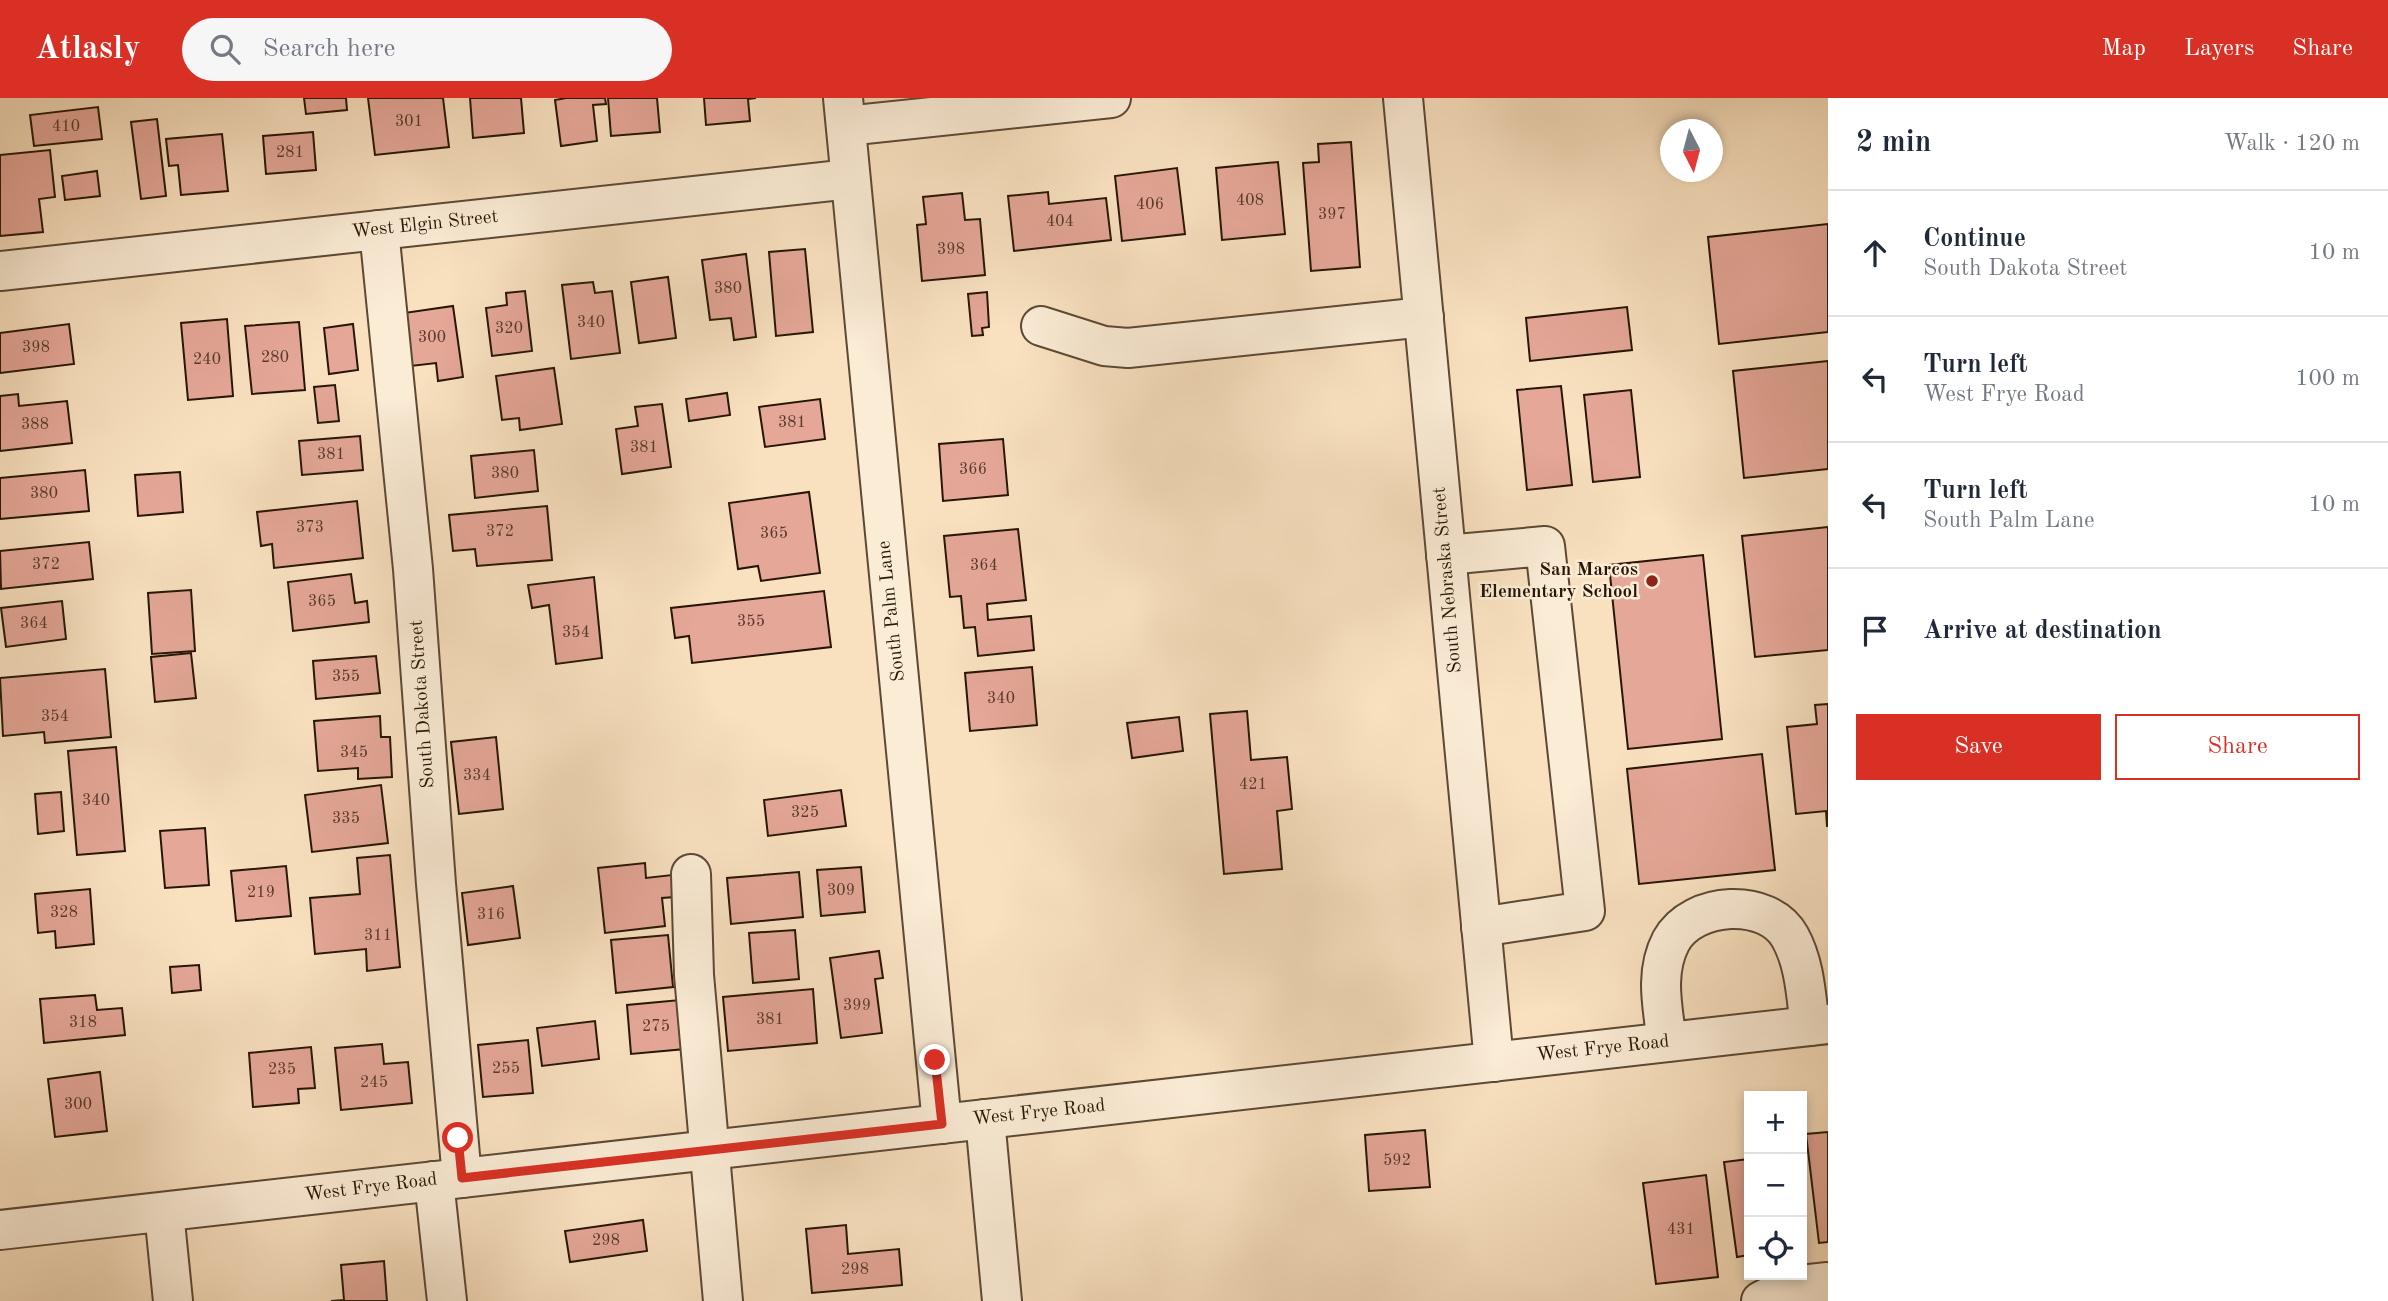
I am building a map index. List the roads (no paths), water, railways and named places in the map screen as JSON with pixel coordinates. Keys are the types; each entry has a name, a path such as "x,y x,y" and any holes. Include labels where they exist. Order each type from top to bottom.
{"street":[{"path":"845,112 1111,98"},
{"name":"South Nebraska Street","path":"1403,98 1494,1062"},
{"name":"South Palm Lane","path":"845,112 942,1124"},
{"name":"West Elgin Street","path":"0,271 850,179"},
{"name":"South Dakota Street","path":"379,230 413,569 436,884 448,1180 447,1301"},
{"path":"1041,326 1104,346 1128,348 1424,317"},
{"path":"1446,555 1545,546 1585,911 1481,927"},
{"path":"691,874 694,975 723,1301"},
{"path":"1667,1042 1661,988 1662,966 1671,940 1689,921 1713,910 1744,908 1772,921 1789,934 1800,959 1819,1025"},
{"name":"West Frye Road","path":"0,1230 1819,1025"},
{"path":"985,1119 1002,1301"},
{"path":"164,1212 173,1301"},
{"path":"1761,1301 1791,1286 1828,1282"}],"place":[{"name":"San Marcos Elementary School","path":"1652,581"}]}
